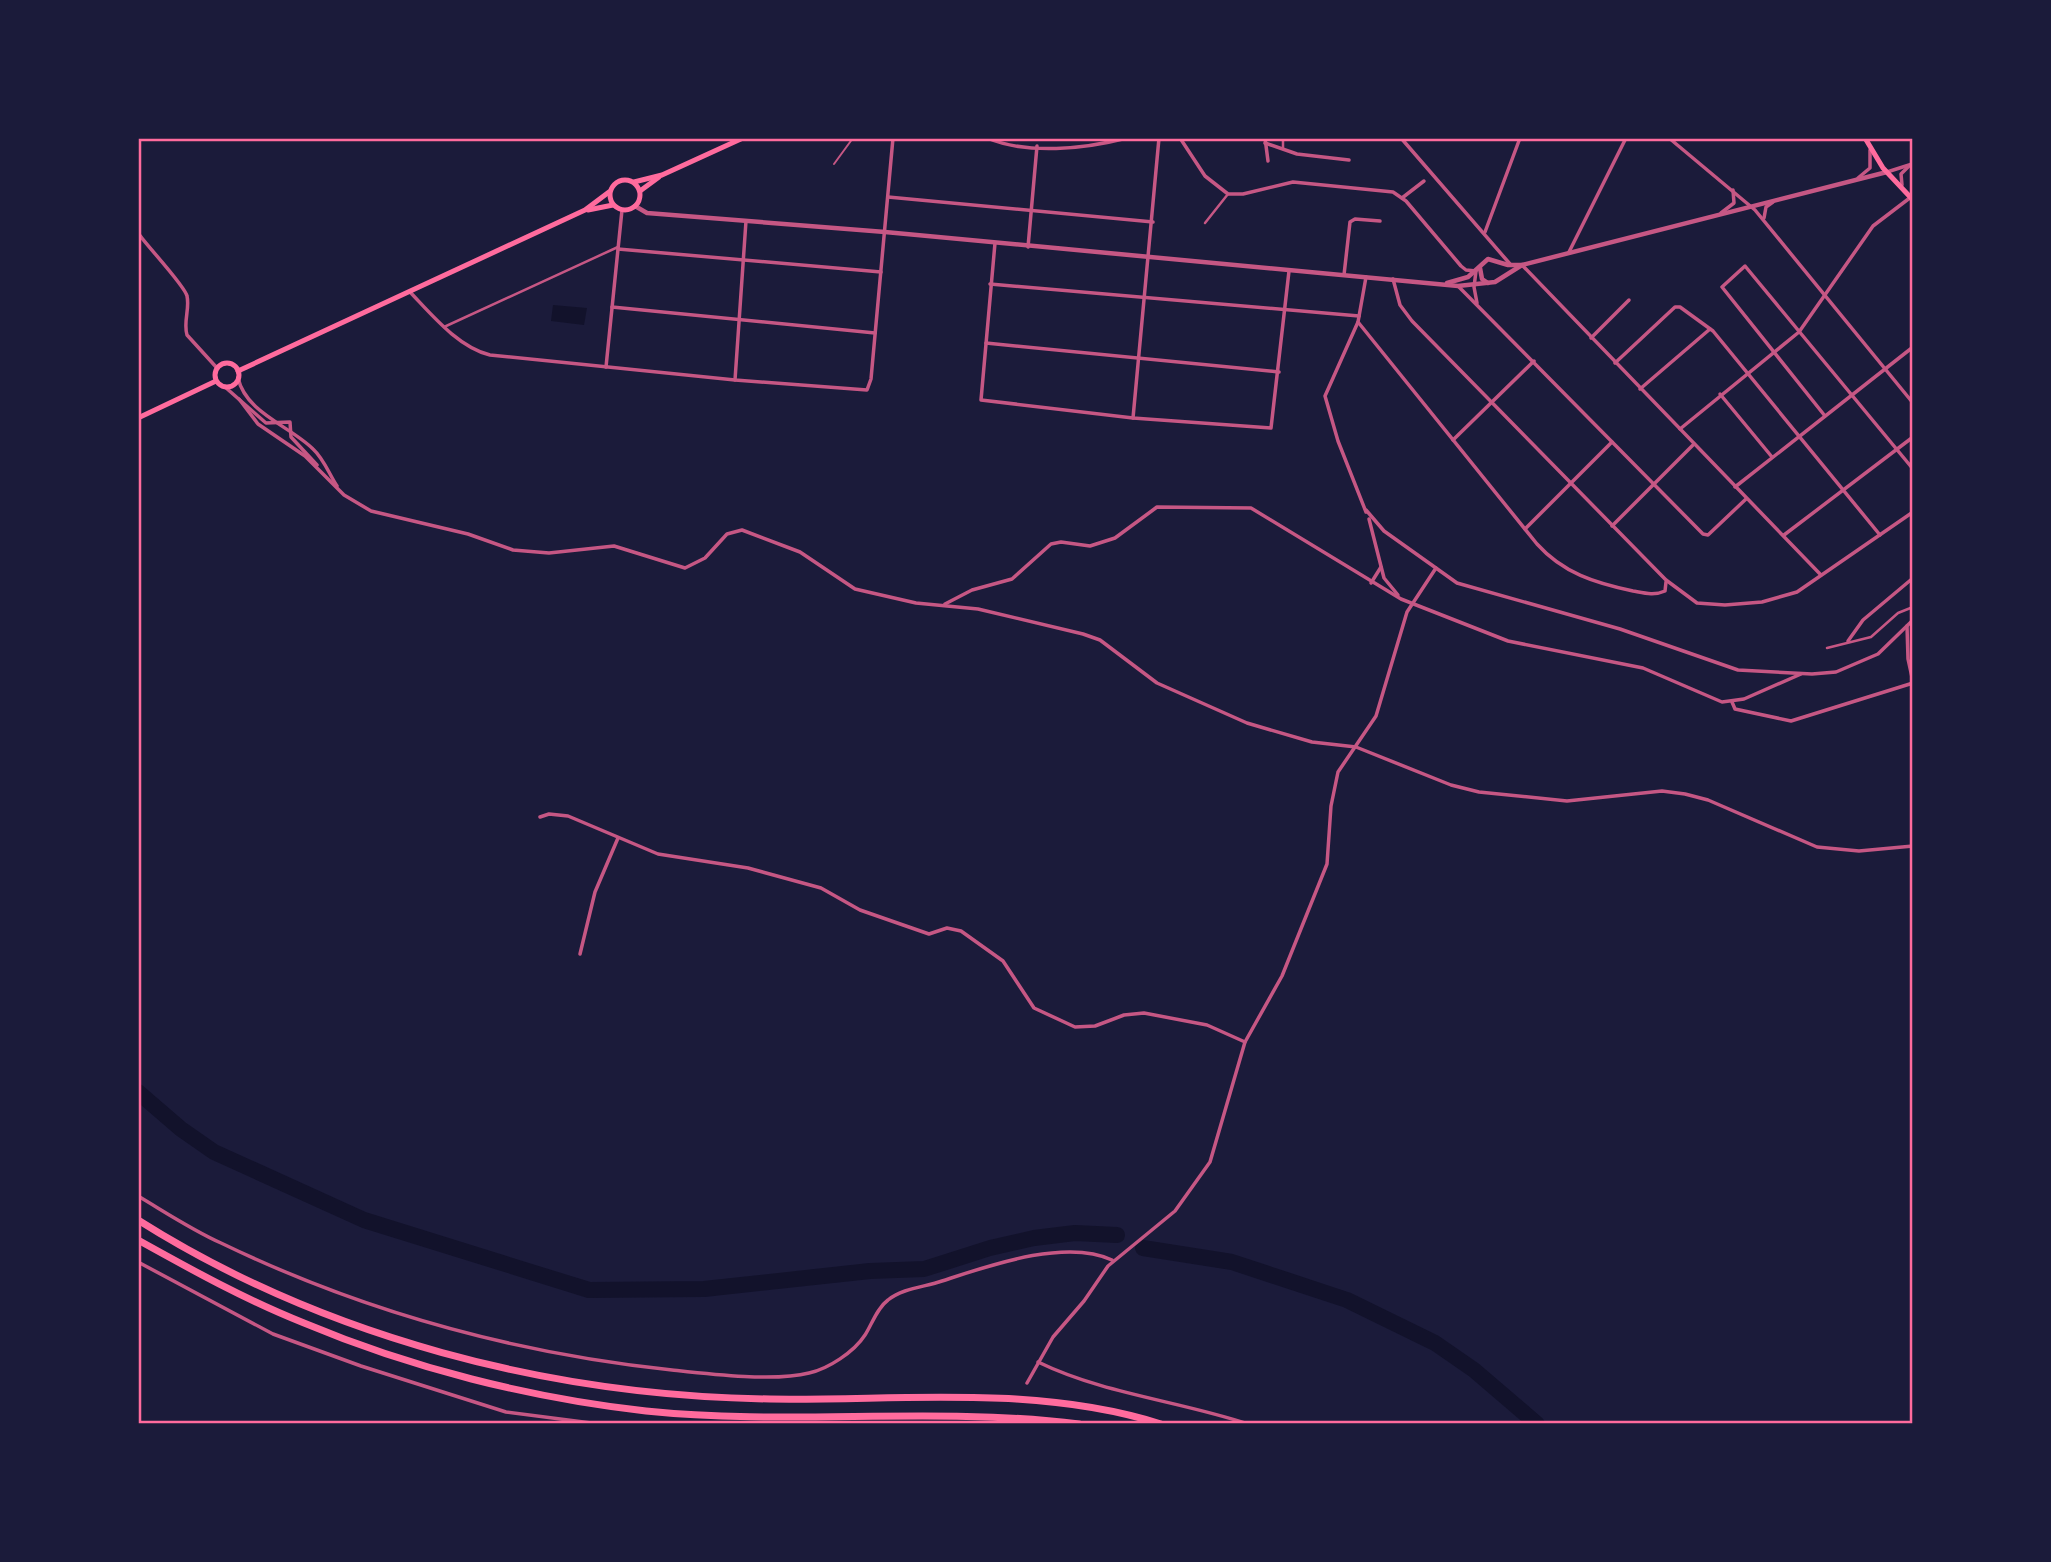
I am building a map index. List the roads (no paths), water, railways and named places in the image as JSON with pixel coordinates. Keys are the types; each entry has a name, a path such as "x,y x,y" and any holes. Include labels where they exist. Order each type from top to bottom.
{"highway":[{"path":"138,1220 230,1271 330,1314 403,1341 570,1382 649,1394 770,1399 1012,1399 1078,1405 1161,1424"},
{"path":"138,1240 218,1284 304,1324 398,1357 492,1384 566,1399 647,1411 778,1416 1017,1416 1079,1424"}],"main road":[{"path":"216,381 225,387 235,384 238,375 585,210 609,192 619,180 634,182 662,175 743,138"},
{"path":"1867,141 1887,172 1912,199"},
{"path":"585,210 613,205 622,210 635,206 640,191 662,175"},
{"path":"634,182 640,191"},
{"path":"609,192 613,205"},
{"path":"216,381 217,368 230,364 238,375"},
{"path":"138,418 216,381"}],"street":[{"path":"410,292 444,327 472,348 489,355 735,380 868,389 893,138"},
{"path":"987,138 1004,144 1037,146 1090,146 1127,138"},
{"path":"1133,418 1159,138"},
{"path":"1180,138 1205,176 1228,194 1243,194 1293,182 1386,191 1402,198 1461,267 1478,269"},
{"path":"1283,138 1283,150"},
{"path":"1401,138 1512,265"},
{"path":"1485,232 1520,138"},
{"path":"1569,253 1626,138"},
{"path":"1669,138 1751,206 1913,403"},
{"path":"1265,141 1283,150 1318,158 1349,160"},
{"path":"1265,141 1268,161"},
{"path":"1856,180 1870,168 1867,141"},
{"path":"1028,247 1037,146"},
{"path":"1446,283 1478,269 1488,259 1522,265 1912,164"},
{"path":"1903,187 1901,174 1912,164"},
{"path":"1402,198 1424,181"},
{"path":"1721,213 1734,203 1732,188"},
{"path":"1205,223 1228,194"},
{"path":"888,197 1153,222"},
{"path":"1679,429 1799,332 1873,226 1912,199"},
{"path":"1766,223 1764,211 1777,200"},
{"path":"635,206 647,213 885,232 1458,286 1474,287 1490,283 1522,265"},
{"path":"606,367 622,210"},
{"path":"1344,275 1350,222 1355,219 1380,221"},
{"path":"735,380 746,221"},
{"path":"138,233 157,260 184,287 187,295 187,335 217,368"},
{"path":"995,243 981,400 1133,418 1271,428 1289,271"},
{"path":"444,327 618,248 881,272"},
{"path":"1499,250 1503,273 1500,279"},
{"path":"1522,265 1822,575"},
{"path":"1825,415 1722,287 1745,266 1913,469"},
{"path":"1478,269 1482,279 1490,283"},
{"path":"1478,269 1474,287 1478,306"},
{"path":"1366,277 1358,319 1325,396 1336,434 1378,544 1381,567 1387,583 1401,599 1407,612"},
{"path":"1393,279 1395,294 1412,321 1666,580 1697,603 1725,605 1762,602 1788,595 1822,575 1913,512"},
{"path":"990,284 1144,296 1358,319 1525,529 1556,563 1583,579 1652,594 1665,591 1666,580"},
{"path":"1458,286 1705,535 1746,499"},
{"path":"1591,338 1629,300"},
{"path":"612,306 874,333"},
{"path":"1615,363 1677,306 1710,329 1880,535"},
{"path":"1640,389 1710,329"},
{"path":"986,343 1279,372"},
{"path":"1735,487 1913,347"},
{"path":"1453,440 1534,361"},
{"path":"238,375 255,404 316,452 338,488"},
{"path":"225,387 266,423 290,422 294,441 313,457 321,473"},
{"path":"1720,394 1772,457"},
{"path":"239,399 258,424 305,456 360,506 468,534 513,550 549,553 614,546 685,568 705,558 727,534 742,530 800,552 855,589 916,603 945,604 1100,640 1157,683 1247,723 1311,742 1356,747 1451,785 1479,792 1567,801 1662,791 1685,794 1719,805 1817,847 1858,851 1913,846"},
{"path":"1783,535 1913,437"},
{"path":"1525,529 1613,441"},
{"path":"1612,526 1694,444"},
{"path":"945,604 972,590 1012,579 1051,544 1061,541 1090,545 1115,538 1153,509 1163,506 1251,508 1401,599 1508,641 1643,668 1713,700 1733,701 1801,674"},
{"path":"1366,510 1390,535 1463,585 1620,629 1723,667 1755,673 1801,674 1836,671 1870,660 1913,620"},
{"path":"1378,544 1380,538 1390,535"},
{"path":"1371,583 1381,567"},
{"path":"1027,1383 1056,1331 1084,1301 1112,1260 1175,1211 1204,1173 1217,1145 1245,1042 1282,976 1320,885 1327,864 1331,806 1338,772 1376,716 1407,612 1436,568"},
{"path":"1848,641 1863,620 1913,578"},
{"path":"1827,648 1871,637 1898,613 1913,607"},
{"path":"1733,701 1732,707 1735,709 1791,721 1913,683 1908,659 1907,626"},
{"path":"540,817 549,814 568,816 658,854 748,868 821,888 860,910 929,934 947,928 961,931 1003,961 1034,1008 1076,1027 1095,1026 1135,1013 1152,1014 1207,1025 1245,1042"},
{"path":"580,954 595,892 618,838"},
{"path":"138,1196 219,1242 288,1273 415,1321 460,1334 566,1356 699,1373 795,1376 811,1373 851,1350 863,1337 882,1306 900,1293 995,1264 1088,1253 1112,1260"},
{"path":"138,1262 273,1334 361,1366 506,1412 599,1424"},
{"path":"1038,1362 1090,1381 1201,1408 1248,1424"}],"lane":[{"path":"834,164 853,138"}],"waterway":[{"path":"138,1092 181,1129 214,1152 364,1220 589,1290 704,1289 870,1271 924,1269 990,1248 1034,1238 1075,1233 1117,1235"},
{"path":"1143,1248 1232,1262 1347,1300 1435,1343 1474,1370 1537,1424"}]}
